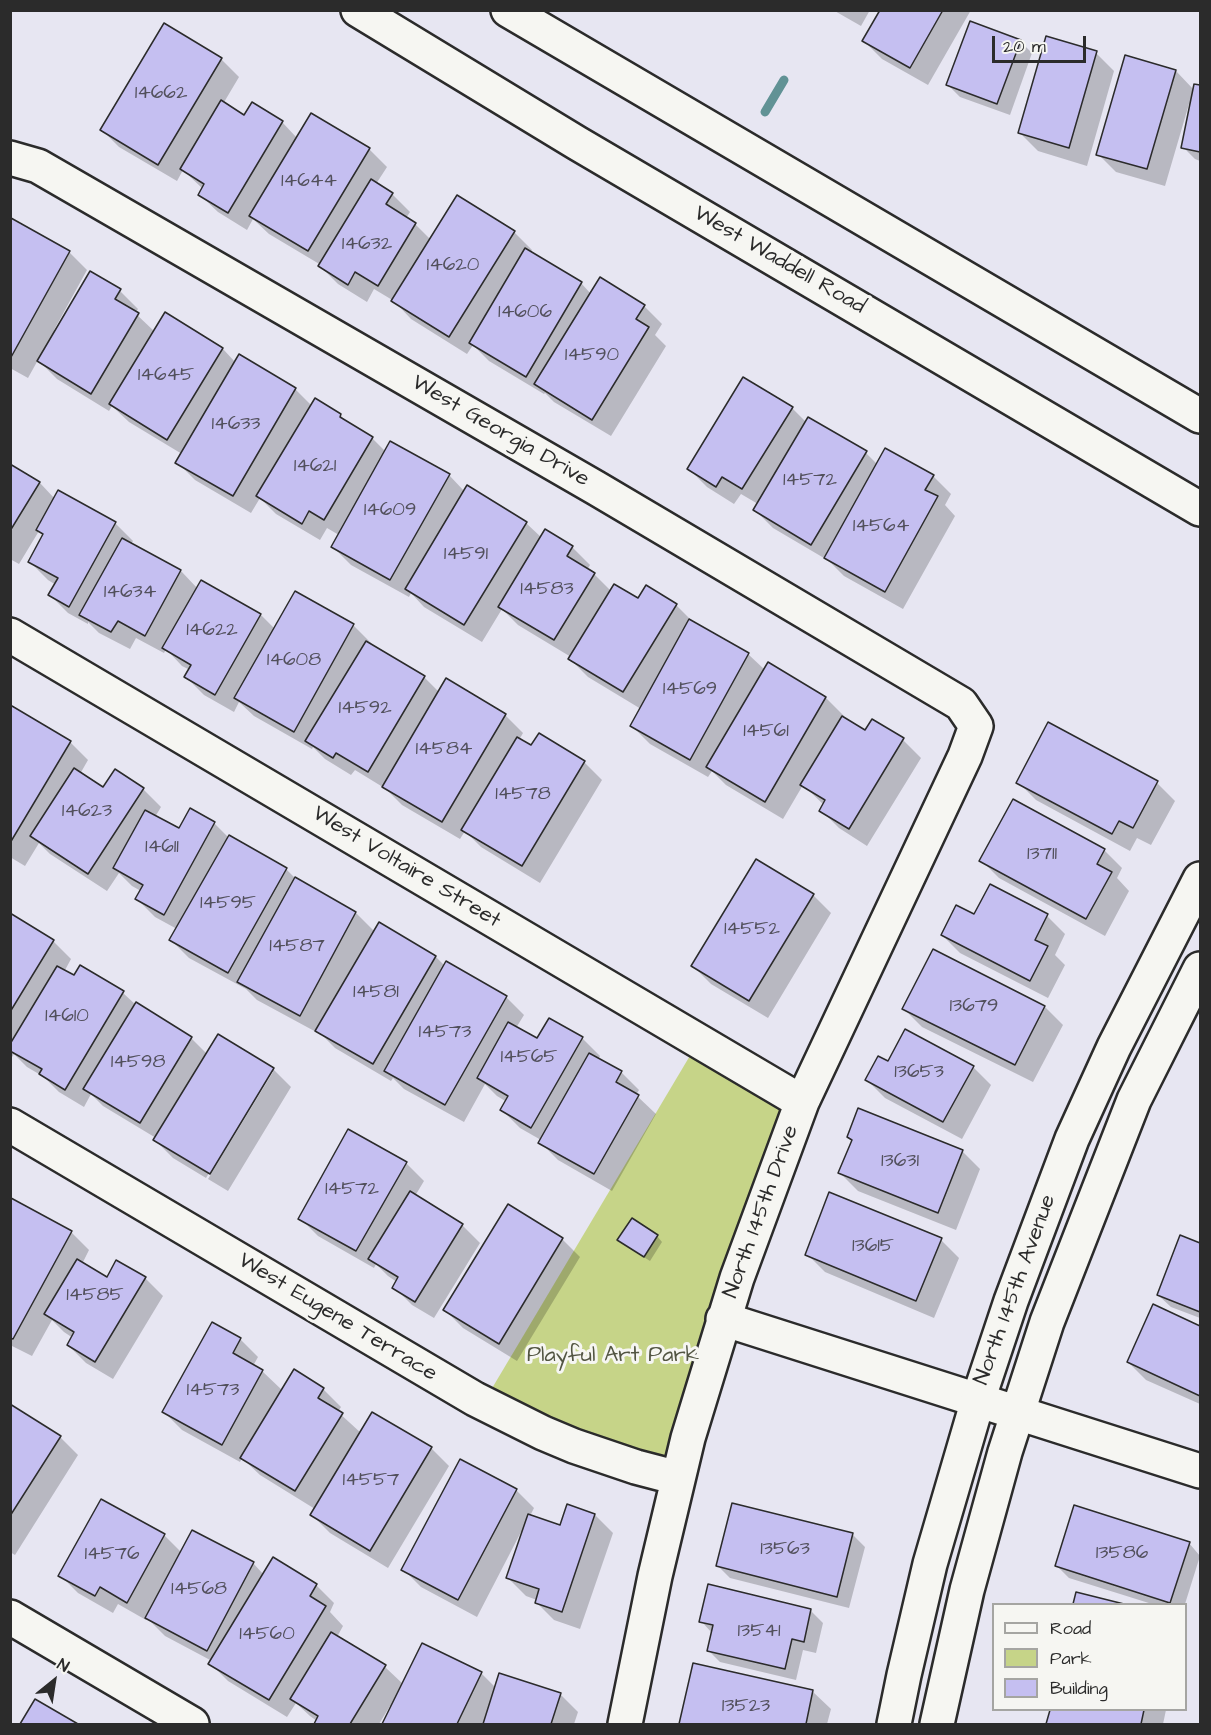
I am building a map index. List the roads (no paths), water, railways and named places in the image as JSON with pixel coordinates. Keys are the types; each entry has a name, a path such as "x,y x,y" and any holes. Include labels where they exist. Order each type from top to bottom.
{"street":[{"name":"West Waddell Road","path":"358,10 577,143 1200,510"},
{"path":"508,10 1200,416"},
{"name":"West Georgia Drive","path":"10,158 38,165 596,488 961,704 976,726"},
{"name":"West Voltaire Street","path":"10,635 802,1102"},
{"name":"North 145th Drive","path":"626,1725 678,1478 723,1319 737,1278 802,1102 965,756 976,726"},
{"name":"North 145th Avenue","path":"894,1725 930,1564 978,1400 1011,1300 1072,1139 1114,1047 1200,879"},
{"name":"North 145th Avenue","path":"937,1725 967,1590 1047,1322 1134,1100 1200,969"},
{"name":"West Eugene Terrace","path":"10,1125 475,1399 574,1446 636,1467 678,1478"},
{"path":"723,1319 1200,1471"},
{"path":"10,1617 192,1725"}],"waterway":[{"path":"765,112 784,80"}],"park label":[{"name":"Playful Art Park","path":"613,1356"}]}
